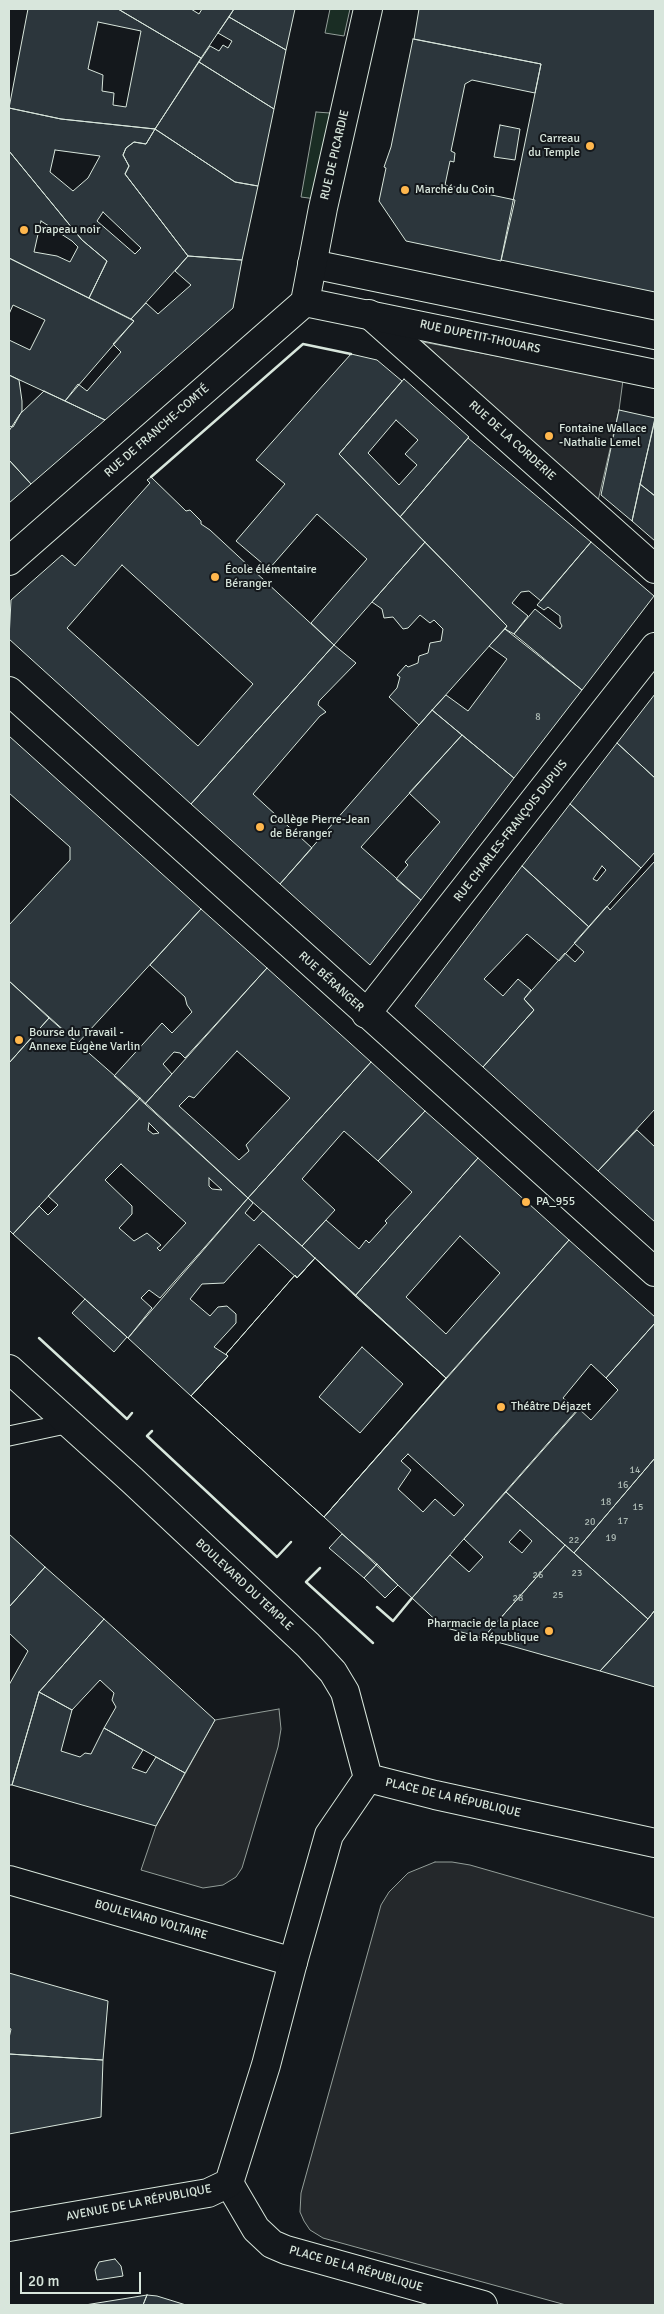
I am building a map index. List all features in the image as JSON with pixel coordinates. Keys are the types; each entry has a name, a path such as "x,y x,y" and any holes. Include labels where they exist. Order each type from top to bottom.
{"street":[{"name":"RUE DE PICARDIE","path":"305,302 368,9"},
{"path":"312,264 655,335"},
{"name":"RUE DUPETIT-THOUARS","path":"305,302 655,374"},
{"name":"RUE DE FRANCHE-COMTÉ","path":"9,561 305,302"},
{"name":"RUE DE LA CORDERIE","path":"369,314 655,568"},
{"name":"RUE CHARLES-FRANÇOIS DUPUIS","path":"366,1014 655,648"},
{"name":"RUE BÉRANGER","path":"9,691 655,1272"},
{"name":"BOULEVARD DU TEMPLE","path":"9,1369 70,1422 308,1645 333,1672 345,1692 368,1778"},
{"name":"PLACE DE LA RÉPUBLIQUE","path":"283,2000 292,1962 329,1835 368,1778 435,1795 655,1843"},
{"name":"BOULEVARD VOLTAIRE","path":"9,1880 292,1962"},
{"name":"AVENUE DE LA RÉPUBLIQUE","path":"9,2227 208,2193 229,2183 266,2065 283,2000"},
{"name":"PLACE DE LA RÉPUBLIQUE","path":"229,2183 256,2229 272,2244 286,2250 483,2305"}],"lane":[{"path":"9,1436 70,1422"}],"green space":[{"path":"330,9 350,9 344,36 325,33"},
{"path":"316,112 330,113 316,199 301,197"}],"shaded area":[{"path":"423,342 623,380 619,410 598,501 565,476"},
{"path":"279,1709 281,1729 278,1747 242,1868 236,1877 223,1885 203,1888 141,1870 156,1826 215,1720"},
{"path":"435,1862 470,1865 655,1918 655,2305 566,2305 323,2238 310,2230 304,2221 300,2212 301,2193 381,1905 389,1892 408,1873"}],"building":[{"path":"28,9 118,9 201,58 155,129 61,119 9,108","holes":["98,22 141,31 126,107 113,105 114,93 102,91 103,75 88,69"]},
{"path":"118,9 191,9 199,14 202,9 234,9 201,58"},
{"path":"234,9 295,9 286,50 229,17"},
{"name":"Carreau du Temple","path":"419,9 655,9 655,292 501,260 541,64 414,39"},
{"path":"229,17 286,50 274,109 199,62 210,46 219,51 223,45 228,48 232,41 218,33"},
{"path":"413,39 541,64 535,93 472,80 465,84 451,151 455,153 454,162 450,161 445,185 515,200 501,261 406,241 379,201 386,168 384,167 391,147"},
{"path":"199,62 274,109 258,186 235,182 155,129"},
{"path":"9,108 61,119 155,129 146,144 134,142 126,148 123,155 129,166 125,174 188,256 131,319 89,298 107,261 82,240 9,151","holes":["55,150 100,156 88,178 73,191 50,172","103,212 141,248 135,254 97,221"]},
{"path":"500,125 520,129 515,160 494,157"},
{"path":"155,129 235,182 258,186 242,260 188,256 125,174 129,166 123,155 126,148 134,142 146,144"},
{"name":"Drapeau noir","path":"9,151 82,240 107,261 89,298 9,258","holes":["41,221 78,247 70,262 57,256 34,252"]},
{"path":"188,256 242,260 233,308 105,420 65,401 78,384 87,391 121,352 113,344 134,321 131,319 146,303 158,314 191,285 175,271"},
{"path":"9,258 134,321 65,401 9,375 9,340 30,350 45,320 13,305 9,314"},
{"path":"351,354 377,360 402,381 339,454 425,542 334,645 311,623 367,559 317,514 269,569 236,541 285,484 256,460"},
{"path":"9,375 19,380 22,401 22,411 13,427 9,426"},
{"path":"404,379 469,437 400,517 339,454","holes":["396,420 418,440 405,454 417,465 399,485 368,453"]},
{"path":"44,391 105,420 31,484 9,460 9,431 20,414"},
{"path":"619,410 655,418 632,521 601,495"},
{"path":"655,420 655,496 640,484"},
{"path":"468,438 591,542 541,601 529,591 521,592 512,603 528,616 514,634 505,629 507,626 400,517"},
{"path":"9,460 31,484 9,503"},
{"path":"151,477 186,511 190,510 201,521 201,524 210,530 334,645 191,804 9,639 11,600 62,555 75,566 150,483 147,480","holes":["122,565 253,684 198,746 67,628"]},
{"path":"640,484 655,496 655,541 632,521"},
{"path":"425,542 507,626 419,725 389,697 397,688 400,677 397,675 406,665 408,667 418,663 419,656 428,653 430,643 441,641 443,629 434,620 430,623 420,615 408,628 403,629 393,617 384,618 382,609 372,602"},
{"path":"591,542 654,596 582,690 514,634 535,609 560,629 562,626 560,616 548,607 544,610 537,605"},
{"path":"505,629 582,690 514,778 432,710 446,695 468,711 507,659 489,646"},
{"path":"334,645 356,663 319,701 318,705 326,712 320,716 253,794 312,848 280,884 191,804"},
{"path":"655,694 655,778 617,743"},
{"path":"432,710 462,735 361,847 421,900 370,965 280,884"},
{"path":"462,735 514,778 421,900 396,879 408,865 405,862 440,822 409,793"},
{"path":"9,736 201,909 78,1043 9,981 9,925 70,860 70,847 9,793"},
{"path":"617,743 655,778 655,852 641,868 570,804"},
{"path":"570,804 641,868 589,927 522,866","holes":["602,866 606,870 597,881 593,879"]},
{"path":"655,861 655,1109 598,1171 483,1067 534,1010 524,999 565,953 575,962 584,952 574,943 607,906 610,910"},
{"path":"522,866 589,927 559,961 527,934 484,979 503,996 518,979 531,990 524,999 534,1010 483,1067 415,1006"},
{"path":"201,909 267,968 185,1058 180,1053 174,1052 163,1064 172,1074 145,1104 114,1076 162,1023 172,1033 192,1012 187,1005 185,997 150,965"},
{"path":"267,968 371,1062 248,1198 145,1104","holes":["237,1051 290,1098 246,1145 249,1151 239,1160 179,1106 189,1096 194,1098"]},
{"name":"Bourse du Travail - Annexe Eugène Varlin","path":"9,981 49,1018 9,1063"},
{"path":"49,1018 140,1098 13,1234 9,1230 9,1063"},
{"path":"371,1062 425,1111 378,1161 344,1131 302,1179 335,1210 302,1246 248,1198"},
{"path":"140,1098 248,1198 160,1298 149,1290 141,1298 152,1308 128,1338 13,1234 39,1206 48,1215 58,1205 48,1196","holes":["149,1123 159,1133 153,1134 148,1130","121,1164 186,1223 160,1251 157,1248 161,1245 147,1233 134,1241 119,1228 132,1214 132,1206 105,1180","209,1178 222,1190 212,1189 209,1186"]},
{"path":"425,1111 478,1158 355,1296 302,1246 326,1220 359,1249 366,1240 369,1243 387,1223 385,1221 412,1192 378,1161"},
{"path":"637,1130 655,1147 655,1222 598,1171"},
{"path":"478,1158 569,1240 446,1378 355,1296","holes":["460,1236 500,1273 446,1334 406,1297"]},
{"path":"248,1198 253,1203 245,1213 254,1221 263,1211 315,1258 297,1278 259,1244 224,1283 202,1284 190,1299 210,1316 218,1307 227,1306 236,1314 236,1323 214,1347 228,1356 191,1396 128,1338"},
{"path":"569,1240 655,1317 655,1323 606,1378 591,1364 563,1398 577,1410 412,1598 324,1517","holes":["408,1454 464,1505 454,1516 435,1499 423,1512 398,1489 411,1470 401,1461"]},
{"path":"315,1258 446,1378 324,1517 191,1396 228,1356 226,1354 295,1275 297,1278","holes":["362,1347 403,1384 360,1433 319,1397"]},
{"path":"315,1258 446,1378 324,1517 191,1396 228,1356 226,1354 295,1275 297,1278"},
{"path":"85,1299 127,1337 114,1352 72,1313"},
{"path":"655,1323 655,1458 574,1553 506,1492 579,1409 591,1420 618,1390 606,1378"},
{"path":"655,1458 655,1610 648,1619 574,1553"},
{"path":"506,1492 565,1545 483,1638 443,1627 412,1598 450,1555 469,1572 483,1557 464,1539","holes":["520,1530 532,1541 522,1553 509,1542"]},
{"path":"9,1534 45,1567 9,1607"},
{"path":"342,1534 377,1564 364,1578 329,1548"},
{"path":"565,1545 648,1619 600,1671 483,1638"},
{"path":"377,1564 398,1585 385,1598 364,1578"},
{"path":"45,1567 104,1619 39,1692 12,1785 9,1785 9,1685 28,1651 9,1633 9,1607"},
{"path":"655,1610 655,1687 600,1671 648,1619"},
{"path":"104,1619 215,1720 185,1773 104,1728 116,1707 112,1700 114,1693 100,1680 72,1710 39,1692"},
{"path":"39,1692 72,1710 61,1751 80,1757 85,1753 91,1754 104,1728 143,1750 132,1768 146,1773 156,1757 185,1773 156,1826 12,1785"},
{"path":"9,1973 108,2001 103,2060 9,2054 11,2029 9,2028"},
{"path":"9,2054 103,2060 101,2117 9,2134"},
{"path":"115,2259 121,2266 123,2276 97,2280 95,2270 99,2262"},
{"path":"147,2295 157,2296 186,2305 143,2305"},
{"path":"147,2295 143,2305 85,2305"}],"wall":[{"path":"151,477 303,344 351,354"},
{"path":"39,1338 127,1419 132,1413"},
{"path":"152,1431 147,1436 277,1557 291,1542"},
{"path":"320,1568 306,1582 373,1643"},
{"path":"377,1607 393,1621 412,1598"}],"place":[{"name":"Carreau du Temple","path":"590,146"},
{"name":"Marché du Coin","path":"405,190"},
{"name":"Drapeau noir","path":"24,230"},
{"name":"Fontaine Wallace -Nathalie Lemel","path":"549,436"},
{"name":"École élémentaire Béranger","path":"215,577"},
{"name":"Collège Pierre-Jean de Béranger","path":"260,827"},
{"name":"Bourse du Travail - Annexe Eugène Varlin","path":"19,1040"},
{"name":"PA_955","path":"526,1202"},
{"name":"Théâtre Déjazet","path":"501,1407"},
{"name":"Pharmacie de la place de la République","path":"549,1631"}]}
